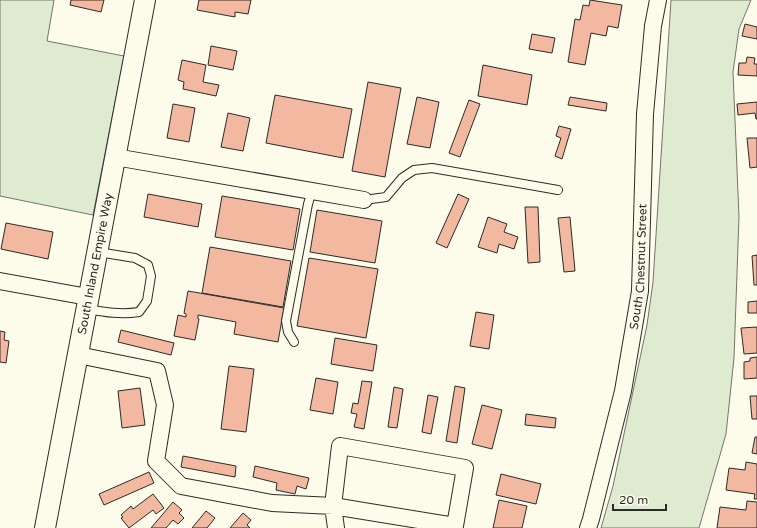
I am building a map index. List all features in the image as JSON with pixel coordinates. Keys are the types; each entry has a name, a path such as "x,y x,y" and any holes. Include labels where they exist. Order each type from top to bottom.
{"street":[{"name":"South Inland Empire Way","path":"45,528 145,0"},
{"name":"South Chestnut Street","path":"588,528 623,391 640,291 645,114 653,26 658,0"},
{"path":"115,157 364,200"},
{"path":"0,281 87,303"},
{"path":"78,355 158,371 165,405 156,461 181,486 272,503 333,506 455,526 465,468 340,446 333,506 336,528"}],"lane":[{"path":"364,200 386,197 402,178 414,170 432,168 558,190"},
{"path":"294,342 288,332 286,321 308,204 312,191"},
{"path":"87,303 110,313 128,314 139,312 147,301 151,276 148,265 135,258 97,252"}],"green space":[{"path":"0,0 54,0 47,41 124,56 93,215 0,196"},
{"path":"671,0 751,0 739,29 733,72 739,217 734,358 726,434 699,528 601,528 613,486 647,325 653,282"}],"building":[{"path":"71,0 104,0 101,12 70,5"},
{"path":"199,0 251,0 248,14 235,12 235,17 197,10"},
{"path":"590,0 622,5 618,28 608,26 606,36 591,33 585,65 568,62 575,19 580,20 583,5 589,6"},
{"path":"745,24 757,27 757,39 742,36"},
{"path":"532,34 555,38 552,53 529,49"},
{"path":"211,46 237,51 233,70 208,65"},
{"path":"747,57 755,58 754,64 757,64 757,76 738,75 739,63 746,63"},
{"path":"182,60 206,65 203,82 219,85 216,96 183,89 184,82 178,80"},
{"path":"483,65 532,75 527,105 478,96"},
{"path":"368,82 401,88 385,177 352,171"},
{"path":"275,95 352,109 343,158 266,143"},
{"path":"417,97 439,102 430,148 407,144"},
{"path":"570,97 607,103 606,111 568,105"},
{"path":"469,100 480,104 460,157 449,153"},
{"path":"757,102 757,119 755,113 738,115 737,104"},
{"path":"173,104 195,108 189,142 167,138"},
{"path":"228,113 250,118 243,151 221,147"},
{"path":"559,126 571,129 562,159 555,156 561,138 556,136"},
{"path":"747,138 757,138 757,167 750,168"},
{"path":"148,194 202,204 198,227 144,217"},
{"path":"458,194 469,199 447,248 436,243"},
{"path":"222,196 300,209 293,250 215,237"},
{"path":"525,207 538,207 540,262 528,263"},
{"path":"317,210 382,221 375,263 310,252"},
{"path":"488,217 507,224 504,232 518,237 514,249 499,244 497,253 478,247"},
{"path":"570,217 575,271 564,272 558,218"},
{"path":"6,223 53,232 48,259 1,249"},
{"path":"210,247 291,261 283,307 202,293"},
{"path":"757,255 757,285 754,285 752,256"},
{"path":"309,258 378,269 366,338 297,326"},
{"path":"188,291 284,308 278,342 234,334 236,322 198,315 199,319 195,340 174,336 178,315 186,317 186,314 184,313"},
{"path":"757,301 757,313 748,313 748,302"},
{"path":"476,312 494,315 489,349 470,346"},
{"path":"757,327 757,353 744,354 741,328"},
{"path":"121,330 174,343 171,355 118,342"},
{"path":"0,331 5,332 4,340 9,341 6,363 0,362"},
{"path":"335,338 377,345 373,371 331,364"},
{"path":"757,357 757,378 744,379 744,362 750,361 750,358"},
{"path":"229,366 254,369 246,432 221,429"},
{"path":"316,378 338,382 333,414 310,410"},
{"path":"362,381 372,382 364,429 354,427 357,414 351,413 353,403 358,404"},
{"path":"455,386 465,388 457,443 446,441"},
{"path":"394,387 403,389 397,428 388,427"},
{"path":"140,388 145,425 122,428 118,391"},
{"path":"428,395 438,397 431,434 422,432"},
{"path":"750,396 757,396 757,419 752,419"},
{"path":"482,405 502,410 492,449 472,444"},
{"path":"526,414 556,418 555,428 525,425"},
{"path":"755,437 757,437 757,454 752,453"},
{"path":"183,456 236,466 235,477 181,467"},
{"path":"746,462 757,464 757,499 754,499 755,494 726,490 729,468 745,470"},
{"path":"255,466 309,478 306,489 297,486 295,494 276,490 277,483 253,477"},
{"path":"149,472 154,483 104,505 99,494"},
{"path":"501,474 541,484 536,504 496,495"},
{"path":"153,494 164,508 156,514 153,510 129,528 121,518 123,517 121,515 131,506 133,509"},
{"path":"499,500 527,506 522,528 493,528"},
{"path":"747,501 757,502 757,528 717,528 720,507 746,510"},
{"path":"173,502 182,510 179,513 184,518 178,524 173,520 166,528 151,528"},
{"path":"206,511 215,518 207,528 192,528"},
{"path":"243,513 251,520 247,525 250,528 230,528"}]}
